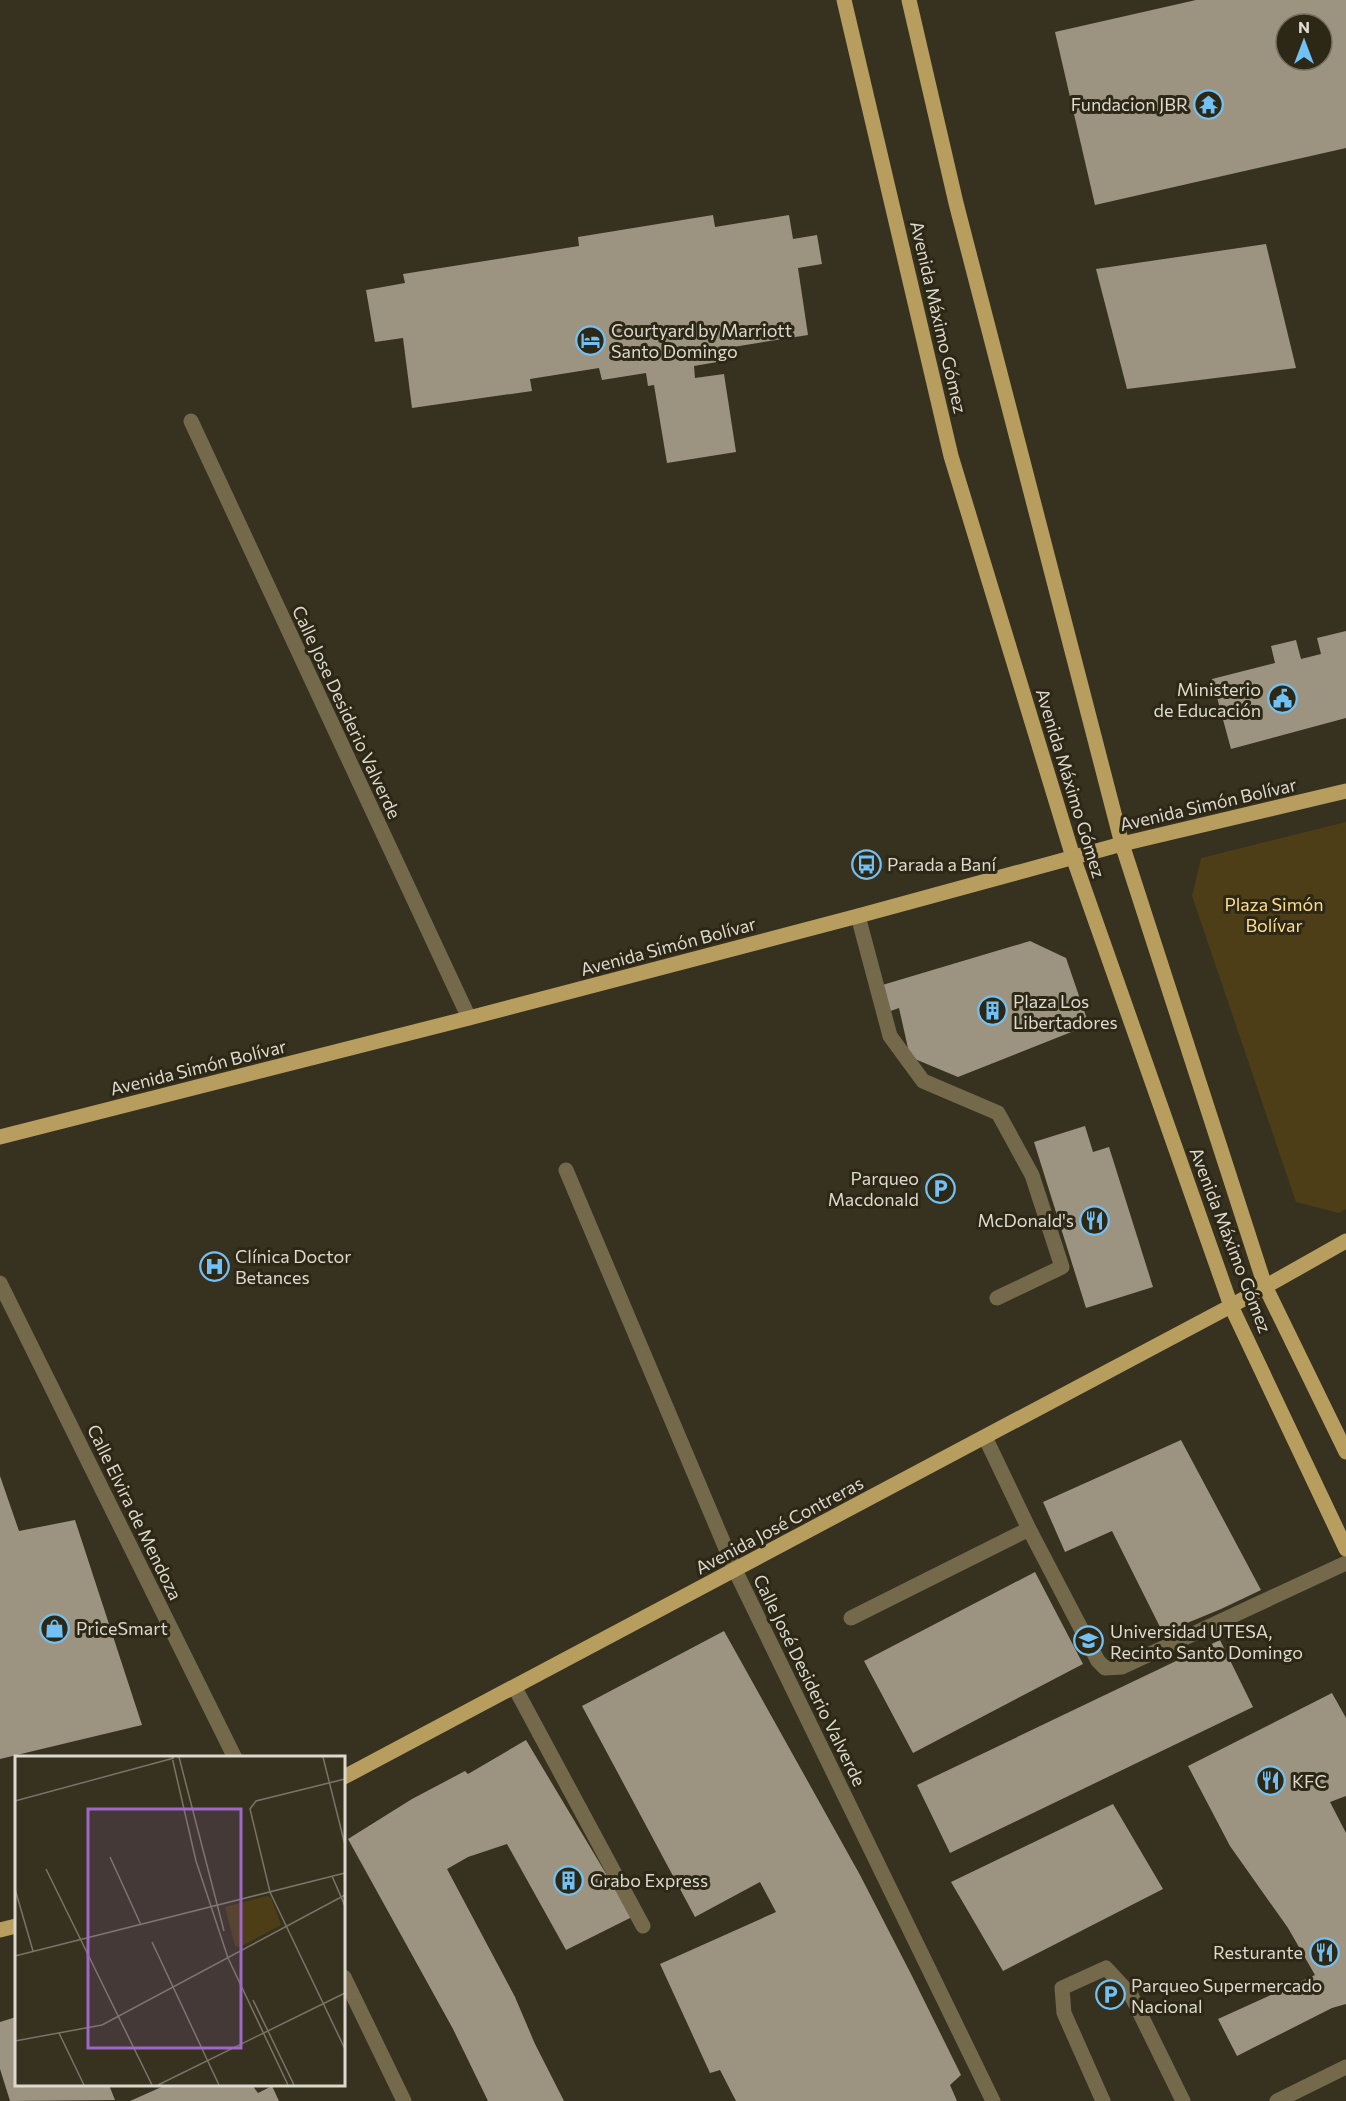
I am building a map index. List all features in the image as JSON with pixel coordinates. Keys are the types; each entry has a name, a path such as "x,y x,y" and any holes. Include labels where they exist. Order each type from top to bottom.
{"main road":[{"name":"Avenida Máximo Gómez","path":"844,0 951,456 1073,857 1231,1306 1346,1549"},
{"name":"Avenida Máximo Gómez","path":"909,0 959,214 1122,844 1265,1286 1346,1452"},
{"name":"Avenida Simón Bolívar","path":"0,1137 469,1018 1122,844 1346,791"},
{"path":"1265,1286 1346,1241"},
{"name":"Avenida José Contreras","path":"345,1776 515,1688 1265,1286"},
{"path":"0,1930 15,1926"}],"street":[{"name":"Calle Jose Desiderio Valverde","path":"191,422 469,1018"},
{"path":"858,916 890,1036 923,1081 998,1113 1032,1175 1062,1267 997,1298"},
{"name":"Calle José Desiderio Valverde","path":"566,1170 735,1570 993,2101"},
{"name":"Calle Elvira de Mendoza","path":"0,1283 235,1756"},
{"path":"985,1437 1029,1529 1098,1661 1105,1668 1122,1667 1346,1563"},
{"path":"851,1618 1029,1529"},
{"path":"515,1688 643,1926"},
{"path":"1103,2101 1064,2013 1062,1988 1106,1968 1131,1995 1183,2101"},
{"path":"345,1979 404,2101"},
{"path":"1277,2101 1346,2067"}],"green space":[{"name":"Plaza Simón Bolívar","path":"1346,822 1346,1209 1339,1213 1296,1202 1192,896 1201,858"}],"building":[{"name":"Fundacion JBR","path":"1196,0 1346,0 1346,148 1095,205 1055,32"},
{"name":"Courtyard by Marriott Santo Domingo","path":"713,215 715,227 789,215 793,239 817,235 822,264 798,268 808,335 733,347 735,359 694,366 695,378 724,374 736,452 667,463 654,385 648,386 646,373 602,380 599,368 530,379 532,391 412,408 403,338 375,342 366,290 405,283 403,274 579,246 578,237"},
{"path":"1266,244 1296,368 1127,389 1096,269"},
{"name":"Ministerio de Educación","path":"1346,631 1346,718 1231,749 1212,679 1275,663 1271,646 1296,640 1301,659 1321,654 1317,638"},
{"name":"Plaza Los Libertadores","path":"1030,941 1066,958 1089,1025 958,1077 910,1057 899,1008 885,1013 879,986"},
{"name":"McDonald's","path":"1085,1126 1093,1152 1109,1147 1153,1287 1086,1308 1034,1142"},
{"path":"1181,1440 1261,1590 1163,1633 1112,1531 1065,1552 1043,1502"},
{"name":"PriceSmart","path":"0,1476 19,1531 75,1520 142,1725 0,1759"},
{"path":"1035,1572 1083,1664 913,1753 864,1661"},
{"path":"724,1631 860,1875 912,1976 961,2075 950,2085 957,2101 736,2101 720,2070 710,2073 660,1964 776,1912 760,1882 695,1917 582,1706"},
{"path":"1220,1640 1253,1707 950,1853 917,1785"},
{"path":"1332,1693 1346,1718 1346,1796 1330,1802 1346,1833 1346,2004 1332,2008 1237,2056 1218,2019 1315,1975 1288,1928 1230,1846 1188,1766"},
{"path":"526,1740 632,1917 566,1950 507,1844 468,1857 447,1869 515,1997 535,2044 564,2101 488,2101 453,2029 348,1839 412,1799 465,1771 468,1774"},
{"path":"1113,1804 1163,1889 1003,1971 951,1882"},
{"path":"15,2017 15,2086 109,2086 115,2100 10,2101 0,2069 0,2022"},
{"path":"164,2086 253,2086 258,2093 272,2086 279,2101 130,2101"}],"place":[{"name":"Fundacion JBR","path":"1209,104"},
{"name":"Courtyard by Marriott Santo Domingo","path":"590,340"},
{"name":"Ministerio de Educación","path":"1282,699"},
{"name":"Parada a Baní","path":"866,864"},
{"name":"Plaza Los Libertadores","path":"992,1011"},
{"name":"Parqueo Macdonald","path":"940,1188"},
{"name":"McDonald's","path":"1095,1220"},
{"name":"Clínica Doctor Betances","path":"214,1266"},
{"name":"PriceSmart","path":"55,1628"},
{"name":"Universidad UTESA, Recinto Santo Domingo","path":"1089,1641"},
{"name":"KFC","path":"1271,1781"},
{"name":"Grabo Express","path":"569,1880"},
{"name":"Resturante","path":"1324,1952"},
{"name":"Parqueo Supermercado Nacional","path":"1110,1995"}]}
